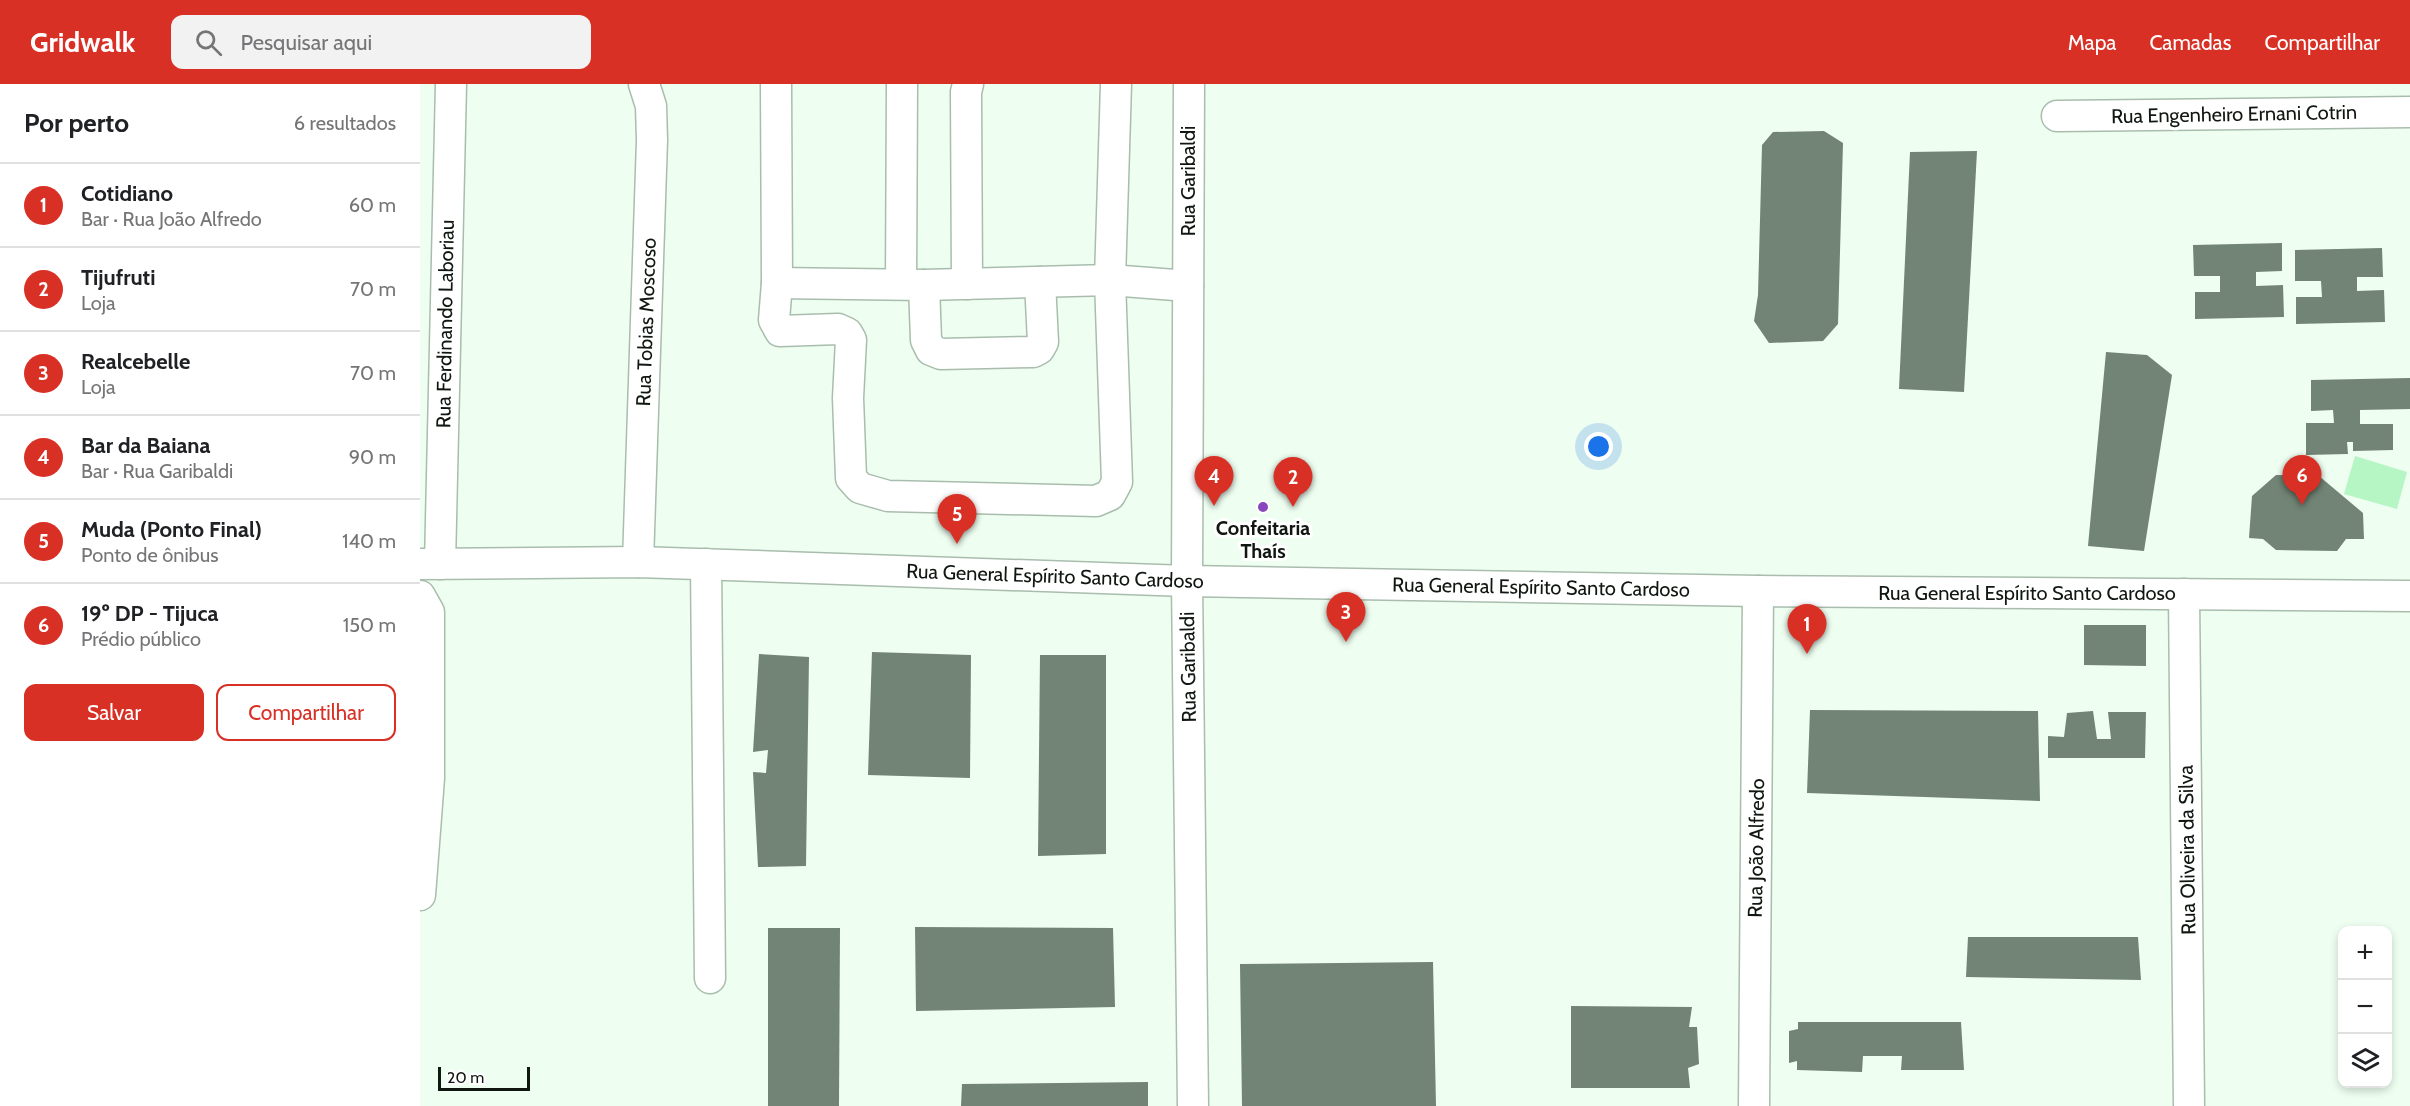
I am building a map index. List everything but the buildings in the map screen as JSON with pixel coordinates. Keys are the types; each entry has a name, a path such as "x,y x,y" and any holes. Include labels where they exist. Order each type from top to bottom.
{"street":[{"name":"Rua Ferdinando Laboriau","path":"430,564 451,84"},
{"name":"Rua Tobias Moscoso","path":"638,562 652,140 651,106 644,84"},
{"path":"776,84 777,282 774,320 780,331 838,329 847,333 850,340 848,398 851,478 860,488 888,496 1096,501 1110,495 1117,482 1110,280 1116,84"},
{"path":"902,84 912,285 926,340 931,350 941,354 1033,352 1039,349 1043,342 1040,282"},
{"path":"967,284 966,92 968,84"},
{"name":"Rua Garibaldi","path":"1189,84 1186,581 1193,1106"},
{"name":"Rua Engenheiro Ernani Cotrin","path":"2057,116 2410,111"},
{"path":"777,282 912,285 1110,280 1188,286"},
{"name":"Rua General Espírito Santo Cardoso","path":"430,564 638,562 1186,581 1758,591 2410,596"},
{"path":"706,564 710,978"},
{"name":"Rua João Alfredo","path":"1754,1106 1758,591"},
{"name":"Rua Oliveira da Silva","path":"2184,594 2189,1106"},
{"path":"420,596 429,612 429,778 420,896"}],"green space":[{"path":"2355,456 2407,472 2397,509 2344,494"}],"place":[{"name":"19º DP - Tijuca","path":"2302,505"},
{"name":"Bar da Baiana","path":"1214,506"},
{"name":"Confeitaria Thaís","path":"1263,507"},
{"name":"Tijufruti","path":"1293,507"},
{"name":"Muda (Ponto Final)","path":"957,544"},
{"name":"Realcebelle","path":"1346,642"},
{"name":"Cotidiano","path":"1807,654"}]}
